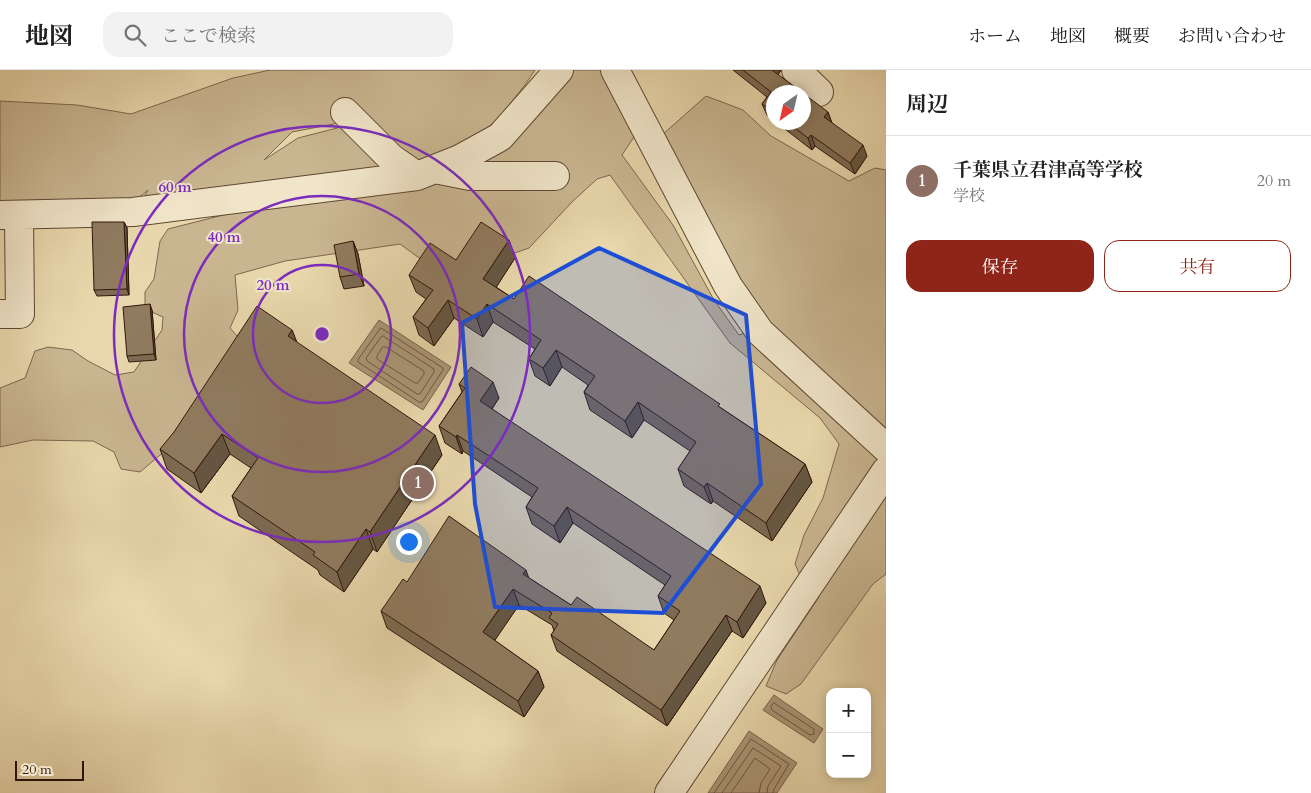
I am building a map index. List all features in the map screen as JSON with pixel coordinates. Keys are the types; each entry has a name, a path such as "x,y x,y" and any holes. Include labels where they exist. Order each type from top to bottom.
{"street":[{"path":"345,112 390,158 426,172 460,159 500,136 559,70"},
{"path":"615,70 728,286 760,332 886,448"},
{"path":"796,70 819,92"},
{"path":"0,314 20,314 10,216 133,212 426,172 470,176 556,176"},
{"path":"669,793 886,471"}],"highlighted area":[{"path":"599,248 746,315 761,484 663,613 495,607 475,504 462,323"}],"shaded area":[{"path":"270,70 535,70 498,119 460,150 414,164 147,203 145,195 148,190 109,223 0,222 0,101 77,105 131,114 233,78","holes":["365,118 364,121 298,138 264,160 292,132"]},
{"path":"564,70 605,70 636,134 622,155 673,225 714,300 739,335 753,330 662,135 706,96 743,110 771,136 849,181 875,168 886,170 886,574 873,584 801,684 786,694 766,686 777,660 819,597 805,587 795,564 804,535 823,498 839,444 820,418 730,343 610,175 597,179 572,202 529,248 464,268 422,260 400,244 285,261 235,275 238,310 230,328 245,345 165,451 140,472 121,469 114,452 93,441 33,440 0,447 0,388 25,378 35,351 48,347 72,350 115,375 134,372 162,330 163,317 145,309 145,292 154,279 160,241 168,229 231,213 424,187"}],"water":[{"path":"379,320 451,367 423,410 349,363"},
{"path":"774,695 823,729 814,743 763,710"},
{"path":"749,731 797,763 777,793 708,793"}],"building":[{"path":"743,70 772,70 792,85 766,85 766,88"},
{"path":"766,99 766,107 762,104"},
{"path":"811,99 828,112 824,117 863,145 850,163 811,135 808,138 798,130 811,130"},
{"path":"92,222 124,222 127,289 94,290"},
{"path":"481,222 509,240 483,279 514,299 529,276 720,404 718,406 805,464 766,523 707,483 704,487 678,469 696,442 638,402 625,421 584,392 595,376 556,350 543,368 529,359 541,340 487,304 477,319 448,300 428,328 413,317 433,290 409,275 430,243 456,260"},
{"path":"353,241 359,274 340,277 334,245"},
{"path":"150,304 154,354 127,356 123,307"},
{"path":"257,306 292,330 288,336 435,435 370,532 366,529 337,572 313,555 315,552 232,496 258,458 222,434 194,473 160,449 174,432"},
{"path":"471,367 493,382 480,401 760,586 737,622 726,615 661,710 551,635 558,624 549,618 552,613 513,589 483,632 538,671 518,701 381,611 403,579 407,582 449,516 526,570 523,574 571,605 577,597 654,650 680,611 658,596 671,576 567,507 554,526 526,507 538,488 457,435 456,437 439,426 465,388 459,384"}],"place":[{"name":"千葉県立君津高等学校","path":"418,483"}]}
